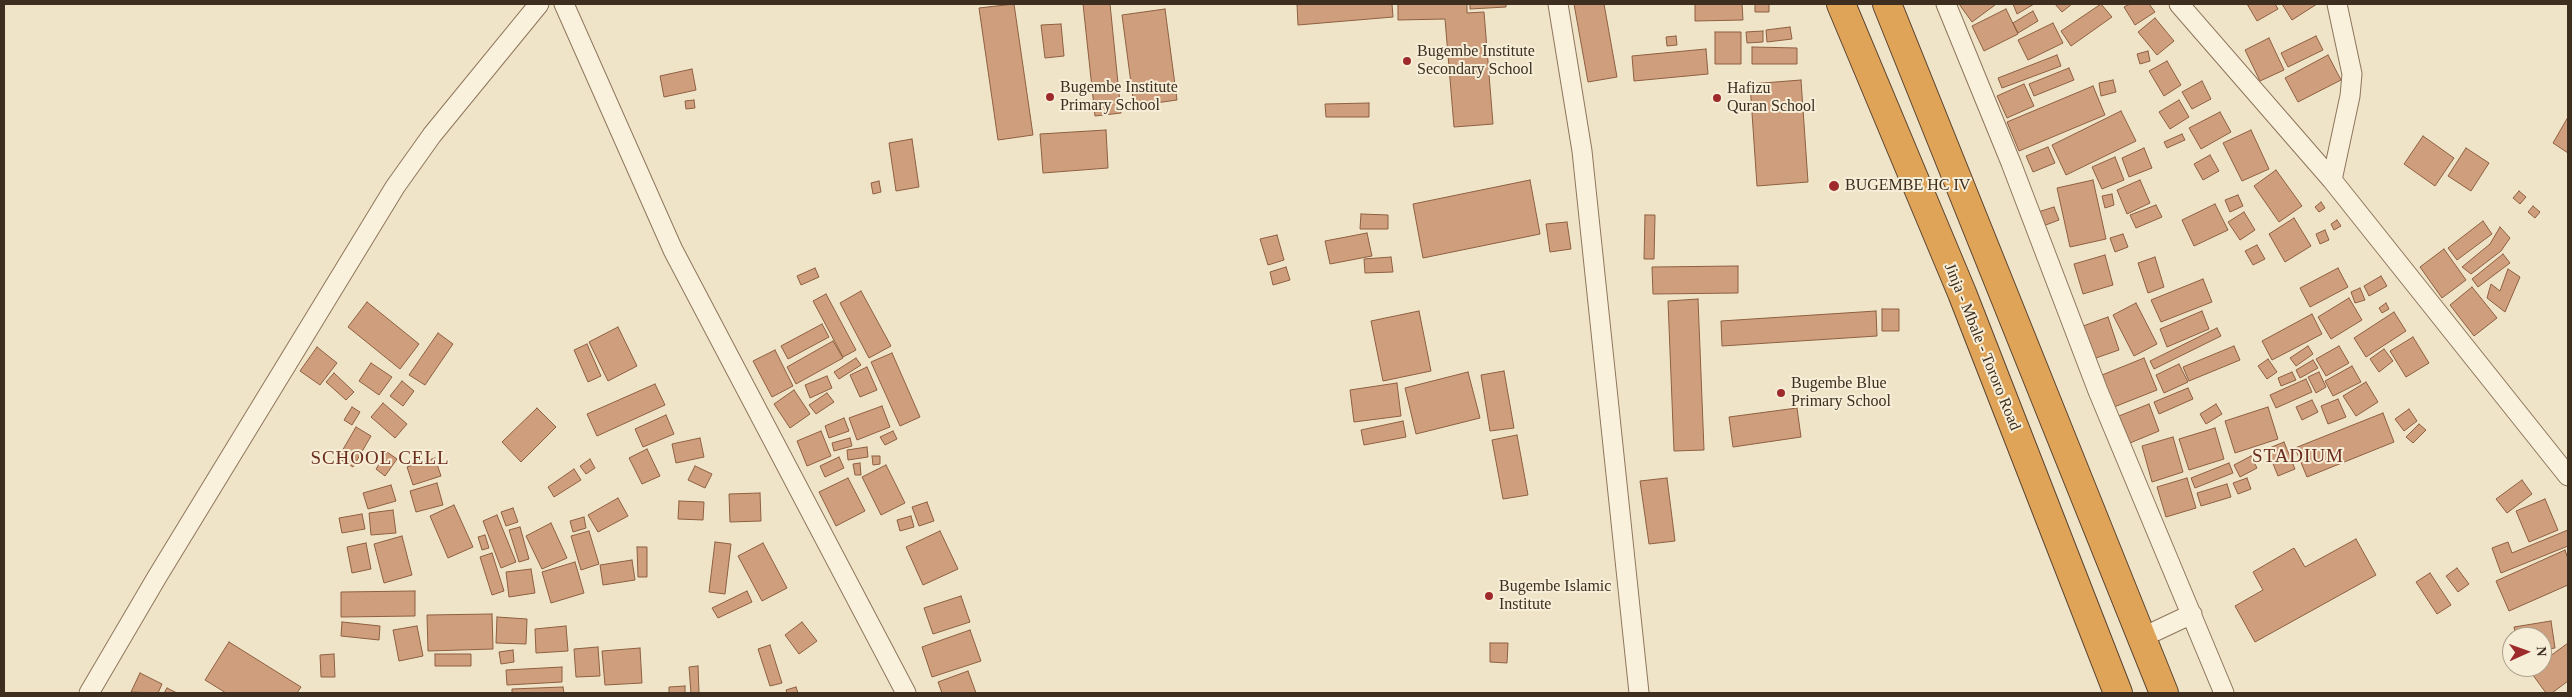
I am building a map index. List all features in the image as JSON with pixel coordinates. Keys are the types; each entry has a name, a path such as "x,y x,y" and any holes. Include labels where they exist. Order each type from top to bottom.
{"highway":[{"name":"Jinja - Mbale - Tororo Road","path":"1841,4 1962,293 2118,693"},
{"path":"1887,4 2164,693"}],"street":[{"path":"90,693 167,560 395,187 432,135 539,4"},
{"path":"564,4 673,250 906,693"},
{"path":"1558,4 1582,151 1639,693"},
{"path":"1946,4 2011,163 2098,391 2224,693"},
{"path":"2180,4 2332,180 2568,476"},
{"path":"2332,180 2350,96 2352,74 2337,4"},
{"path":"2142,637 2192,614"}],"building":[{"path":"1014,4 1033,135 998,140 979,8"},
{"path":"1083,4 1110,4 1121,113 1095,116"},
{"path":"1297,4 1392,4 1393,17 1298,25"},
{"path":"1398,4 1467,4 1467,13 1484,12 1493,124 1454,127 1445,19 1398,20"},
{"path":"1470,4 1506,4 1506,7 1470,9"},
{"path":"1574,4 1604,4 1617,77 1588,82"},
{"path":"1695,4 1742,4 1743,20 1695,21"},
{"path":"1755,4 1769,4 1769,12 1755,12"},
{"path":"1959,4 1994,4 1995,5 1972,22"},
{"path":"2013,4 2034,4 2017,14"},
{"path":"2055,4 2072,4 2062,12"},
{"path":"2101,4 2112,17 2071,46 2061,31"},
{"path":"2130,4 2149,4 2155,12 2135,25 2124,7"},
{"path":"2247,4 2275,4 2278,9 2257,21"},
{"path":"2282,4 2317,4 2292,20"},
{"path":"1165,9 1177,100 1134,106 1122,15"},
{"path":"2006,9 2018,34 1984,51 1972,26"},
{"path":"2033,11 2038,21 2018,33 2013,23"},
{"path":"2155,18 2174,41 2157,55 2138,32"},
{"path":"2053,23 2063,43 2028,60 2018,40"},
{"path":"1061,24 1064,56 1045,58 1041,25"},
{"path":"1790,27 1792,39 1767,42 1766,30"},
{"path":"1763,31 1763,42 1747,43 1746,32"},
{"path":"1715,32 1741,32 1741,64 1715,64"},
{"path":"1676,36 1677,45 1667,46 1666,37"},
{"path":"2316,36 2323,50 2288,67 2281,53"},
{"path":"2269,38 2284,70 2260,81 2245,50"},
{"path":"1752,47 1797,48 1797,64 1752,64"},
{"path":"1706,49 1708,74 1634,81 1632,56"},
{"path":"2148,51 2150,61 2140,64 2137,54"},
{"path":"2057,55 2061,66 2002,88 1998,78"},
{"path":"2328,55 2341,80 2298,102 2285,78"},
{"path":"2167,61 2181,85 2164,96 2149,71"},
{"path":"2069,68 2074,80 2034,96 2029,84"},
{"path":"692,69 696,90 664,97 660,76"},
{"path":"1801,80 1808,182 1757,186 1750,84"},
{"path":"2113,80 2116,92 2101,96 2099,83"},
{"path":"2202,81 2211,99 2192,109 2182,92"},
{"path":"2024,84 2034,106 2007,118 1997,96"},
{"path":"2093,86 2105,115 2019,151 2007,122"},
{"path":"694,100 695,108 686,109 685,101"},
{"path":"2179,100 2189,117 2170,129 2159,112"},
{"path":"1369,103 1369,117 1326,117 1325,104"},
{"path":"2121,111 2136,141 2066,175 2052,145"},
{"path":"2220,112 2231,132 2201,149 2189,128"},
{"path":"2568,117 2568,153 2553,143"},
{"path":"1106,130 1108,168 1043,173 1040,134"},
{"path":"2251,130 2269,169 2242,181 2223,143"},
{"path":"2182,134 2185,140 2167,148 2164,142"},
{"path":"2423,136 2454,158 2435,186 2404,164"},
{"path":"912,139 919,187 896,191 889,143"},
{"path":"2048,147 2055,163 2033,172 2026,156"},
{"path":"2144,148 2152,168 2129,177 2122,158"},
{"path":"2466,148 2489,163 2471,191 2448,176"},
{"path":"2210,155 2219,171 2203,180 2194,164"},
{"path":"2115,157 2124,180 2102,189 2092,167"},
{"path":"2276,170 2302,206 2279,222 2254,186"},
{"path":"1530,180 1540,234 1423,258 1413,204"},
{"path":"2093,180 2106,239 2070,247 2057,188"},
{"path":"2140,180 2150,203 2127,214 2117,190"},
{"path":"879,181 881,192 873,194 871,183"},
{"path":"2519,191 2526,197 2520,204 2513,198"},
{"path":"2112,194 2114,205 2105,208 2102,196"},
{"path":"2238,195 2243,206 2230,212 2225,200"},
{"path":"2321,202 2325,208 2319,212 2315,207"},
{"path":"2215,204 2228,230 2194,246 2182,220"},
{"path":"2156,205 2162,217 2136,228 2130,215"},
{"path":"2533,206 2540,212 2535,218 2528,212"},
{"path":"2054,207 2059,220 2043,226 2038,212"},
{"path":"2244,212 2255,230 2240,240 2228,222"},
{"path":"1361,214 1388,215 1388,229 1360,229"},
{"path":"1645,215 1655,215 1654,259 1644,259"},
{"path":"2294,218 2311,246 2285,262 2269,234"},
{"path":"2337,220 2341,226 2334,230 2331,224"},
{"path":"2483,221 2492,234 2457,260 2448,248"},
{"path":"1567,222 1571,249 1550,252 1546,224"},
{"path":"2500,227 2510,238 2501,251 2471,274 2462,267 2490,244"},
{"path":"2325,230 2329,240 2320,244 2316,234"},
{"path":"1367,233 1372,256 1330,264 1325,241"},
{"path":"2123,234 2128,247 2115,252 2110,238"},
{"path":"1277,235 1284,260 1268,265 1260,239"},
{"path":"2257,245 2265,259 2253,265 2245,251"},
{"path":"2444,249 2466,280 2442,298 2420,267"},
{"path":"2503,254 2510,263 2478,287 2472,279"},
{"path":"2105,255 2113,285 2083,294 2074,264"},
{"path":"1391,257 1393,272 1365,273 1364,259"},
{"path":"2155,257 2164,287 2148,293 2138,263"},
{"path":"1738,266 1738,293 1653,294 1652,267"},
{"path":"1286,267 1290,280 1273,285 1270,272"},
{"path":"815,268 819,277 801,285 797,276"},
{"path":"2338,268 2348,287 2310,307 2300,288"},
{"path":"2508,269 2520,277 2505,312 2487,298 2491,284 2500,291"},
{"path":"2381,276 2387,286 2369,296 2364,286"},
{"path":"2203,279 2212,302 2161,322 2151,300"},
{"path":"2472,287 2497,318 2474,336 2450,305"},
{"path":"2360,288 2365,300 2355,303 2351,292"},
{"path":"861,291 891,346 869,358 840,303"},
{"path":"826,294 856,350 843,357 813,301"},
{"path":"2349,298 2362,320 2331,339 2318,317"},
{"path":"1698,299 1704,450 1674,451 1668,301"},
{"path":"367,302 419,344 400,369 348,327"},
{"path":"2136,303 2157,344 2134,356 2113,315"},
{"path":"2386,303 2389,309 2382,313 2379,308"},
{"path":"1882,309 1899,309 1899,331 1882,331"},
{"path":"1419,311 1431,371 1383,381 1371,321"},
{"path":"1876,311 1877,336 1722,346 1721,321"},
{"path":"2202,311 2209,329 2167,347 2160,329"},
{"path":"2394,312 2406,331 2366,357 2354,338"},
{"path":"2312,314 2322,334 2272,360 2262,341"},
{"path":"2108,317 2119,350 2093,359 2083,326"},
{"path":"822,324 829,337 788,359 781,346"},
{"path":"618,327 637,366 608,381 589,342"},
{"path":"2217,328 2221,336 2154,369 2150,361"},
{"path":"438,333 453,344 425,385 409,375"},
{"path":"2413,337 2429,363 2406,377 2390,351"},
{"path":"833,341 843,358 796,384 787,367"},
{"path":"587,344 601,376 588,382 574,350"},
{"path":"2234,346 2240,360 2189,381 2183,367"},
{"path":"2308,346 2313,354 2296,366 2290,358"},
{"path":"2339,346 2349,363 2326,376 2316,359"},
{"path":"317,347 337,363 320,385 300,371"},
{"path":"2384,349 2393,361 2379,372 2370,359"},
{"path":"775,350 793,386 772,397 753,361"},
{"path":"892,353 920,417 900,426 871,362"},
{"path":"856,358 861,365 839,379 834,372"},
{"path":"2144,358 2157,390 2114,407 2102,375"},
{"path":"2268,359 2277,372 2267,379 2258,366"},
{"path":"2313,360 2318,368 2300,378 2296,370"},
{"path":"371,363 392,377 379,395 359,381"},
{"path":"2179,364 2188,382 2164,393 2156,375"},
{"path":"2352,366 2361,382 2333,396 2325,381"},
{"path":"867,367 877,390 860,397 850,375"},
{"path":"1504,371 1514,428 1490,431 1481,375"},
{"path":"1468,372 1480,418 1416,434 1405,388"},
{"path":"2292,372 2296,380 2281,386 2278,378"},
{"path":"2319,372 2326,387 2316,393 2308,377"},
{"path":"334,373 354,392 346,400 326,382"},
{"path":"827,376 832,388 810,398 805,385"},
{"path":"2306,379 2312,392 2276,408 2270,395"},
{"path":"402,381 414,391 403,406 390,396"},
{"path":"2366,382 2378,402 2356,416 2343,396"},
{"path":"1397,383 1401,416 1354,422 1350,390"},
{"path":"655,384 665,405 597,436 587,414"},
{"path":"2188,388 2193,399 2159,414 2154,402"},
{"path":"794,390 810,414 790,428 774,404"},
{"path":"827,393 834,402 816,414 809,405"},
{"path":"2338,399 2346,417 2328,424 2321,406"},
{"path":"2312,400 2318,412 2302,420 2296,407"},
{"path":"383,403 407,424 395,438 371,417"},
{"path":"2149,404 2159,431 2130,443 2119,416"},
{"path":"2216,404 2222,414 2206,424 2200,414"},
{"path":"882,406 890,427 857,440 849,418"},
{"path":"352,407 360,412 352,425 344,420"},
{"path":"2268,407 2278,439 2235,453 2225,421"},
{"path":"537,408 556,427 521,462 502,442"},
{"path":"1797,408 1801,437 1733,447 1729,417"},
{"path":"2409,409 2417,421 2404,431 2395,419"},
{"path":"2383,413 2394,442 2307,477 2295,448"},
{"path":"666,415 674,434 643,447 635,429"},
{"path":"844,418 849,431 829,438 825,426"},
{"path":"1403,421 1406,437 1364,445 1361,430"},
{"path":"2419,424 2426,430 2413,443 2406,437"},
{"path":"356,427 371,436 353,467 338,458"},
{"path":"2215,428 2224,459 2189,470 2179,439"},
{"path":"821,431 831,456 807,466 797,441"},
{"path":"893,431 897,439 885,445 880,437"},
{"path":"1517,435 1528,495 1503,499 1492,440"},
{"path":"2173,437 2183,472 2152,482 2142,446"},
{"path":"700,438 704,457 676,463 672,444"},
{"path":"850,438 852,446 834,451 832,443"},
{"path":"2284,442 2295,469 2278,476 2267,449"},
{"path":"867,447 868,457 848,460 847,450"},
{"path":"647,449 660,476 642,484 629,458"},
{"path":"387,452 397,459 385,476 376,469"},
{"path":"872,456 880,456 880,464 873,465"},
{"path":"2251,456 2257,468 2240,477 2234,465"},
{"path":"839,457 844,468 825,477 820,466"},
{"path":"435,458 441,476 413,485 407,467"},
{"path":"590,459 595,468 586,474 580,466"},
{"path":"860,463 861,475 855,475 853,464"},
{"path":"2229,463 2233,473 2195,488 2191,478"},
{"path":"886,465 905,503 881,515 862,477"},
{"path":"695,466 712,474 705,488 688,480"},
{"path":"574,469 581,480 554,497 548,487"},
{"path":"848,478 865,511 836,526 819,492"},
{"path":"1667,478 1675,541 1649,544 1640,481"},
{"path":"2187,478 2196,508 2166,517 2157,487"},
{"path":"2247,478 2251,489 2238,494 2233,483"},
{"path":"2522,480 2532,494 2507,513 2496,499"},
{"path":"437,483 443,505 416,512 410,491"},
{"path":"2227,484 2231,497 2201,506 2197,493"},
{"path":"391,485 396,501 368,509 363,493"},
{"path":"760,493 761,521 730,522 729,494"},
{"path":"618,498 628,516 598,532 588,515"},
{"path":"2545,499 2558,530 2529,542 2516,511"},
{"path":"679,501 704,502 703,520 678,519"},
{"path":"927,502 934,521 919,526 912,507"},
{"path":"454,505 473,547 448,558 430,516"},
{"path":"513,508 518,522 506,526 501,512"},
{"path":"393,510 396,533 371,535 369,513"},
{"path":"362,514 365,529 342,533 339,518"},
{"path":"497,515 516,562 501,568 483,521"},
{"path":"911,516 914,527 900,531 897,520"},
{"path":"584,517 586,528 573,532 570,521"},
{"path":"551,523 567,558 542,569 526,536"},
{"path":"520,527 529,559 519,562 509,530"},
{"path":"2568,530 2568,546 2501,573 2492,548 2508,542 2512,553"},
{"path":"589,531 599,564 581,570 571,536"},
{"path":"940,531 958,569 923,585 906,547"},
{"path":"485,535 489,548 482,550 478,537"},
{"path":"402,536 412,575 384,583 374,544"},
{"path":"2356,539 2376,575 2255,642 2235,606 2263,590 2253,572 2294,548 2305,567"},
{"path":"715,542 731,544 725,594 709,592"},
{"path":"366,543 371,569 352,573 347,547"},
{"path":"763,543 787,588 762,601 738,556"},
{"path":"637,547 647,547 647,577 638,577"},
{"path":"2565,550 2568,559 2568,585 2509,611 2496,581"},
{"path":"492,553 504,591 492,595 480,557"},
{"path":"632,560 635,580 603,585 600,565"},
{"path":"575,562 584,593 551,603 542,572"},
{"path":"2457,568 2469,584 2458,592 2446,576"},
{"path":"531,569 535,593 509,597 506,572"},
{"path":"2430,573 2451,605 2437,614 2416,582"},
{"path":"415,591 415,616 341,617 341,592"},
{"path":"747,591 752,602 718,618 712,608"},
{"path":"961,596 970,622 933,634 924,608"},
{"path":"492,614 493,649 428,651 427,615"},
{"path":"497,617 527,619 526,644 496,643"},
{"path":"2551,621 2552,627 2514,627"},
{"path":"342,622 380,626 379,640 341,636"},
{"path":"802,622 817,641 799,654 785,635"},
{"path":"417,626 423,656 399,661 393,630"},
{"path":"566,626 568,651 536,653 535,629"},
{"path":"2552,628 2555,648 2552,648"},
{"path":"970,630 981,661 932,677 922,647"},
{"path":"229,642 301,687 297,693 226,693 205,680"},
{"path":"1490,643 1508,643 1507,663 1490,662"},
{"path":"2568,643 2568,681 2552,693 2546,693 2534,677 2552,677 2552,655"},
{"path":"770,645 782,683 770,686 758,649"},
{"path":"598,647 600,676 576,677 574,649"},
{"path":"640,648 642,683 605,685 602,651"},
{"path":"513,650 514,662 501,664 499,652"},
{"path":"334,654 335,677 321,677 320,655"},
{"path":"435,654 471,654 471,666 435,666"},
{"path":"698,666 699,693 691,693 689,667"},
{"path":"562,667 562,682 507,685 506,670"},
{"path":"968,671 976,693 942,693 938,682"},
{"path":"140,673 162,684 158,693 131,692"},
{"path":"685,686 685,693 669,693 669,687"},
{"path":"563,687 564,693 512,693 512,689"},
{"path":"796,687 798,693 787,693 786,690"},
{"path":"167,688 177,693 164,693"}],"place":[{"name":"Bugembe Institute Secondary School","path":"1407,61"},
{"name":"Bugembe Institute Primary School","path":"1050,97"},
{"name":"Hafizu Quran School","path":"1717,98"},
{"name":"BUGEMBE HC IV","path":"1834,186"},
{"name":"Bugembe Blue Primary School","path":"1781,393"},
{"name":"Bugembe Islamic Institute","path":"1489,596"}],"district":[{"name":"STADIUM","path":"2298,457"},
{"name":"SCHOOL CELL","path":"380,459"}]}
